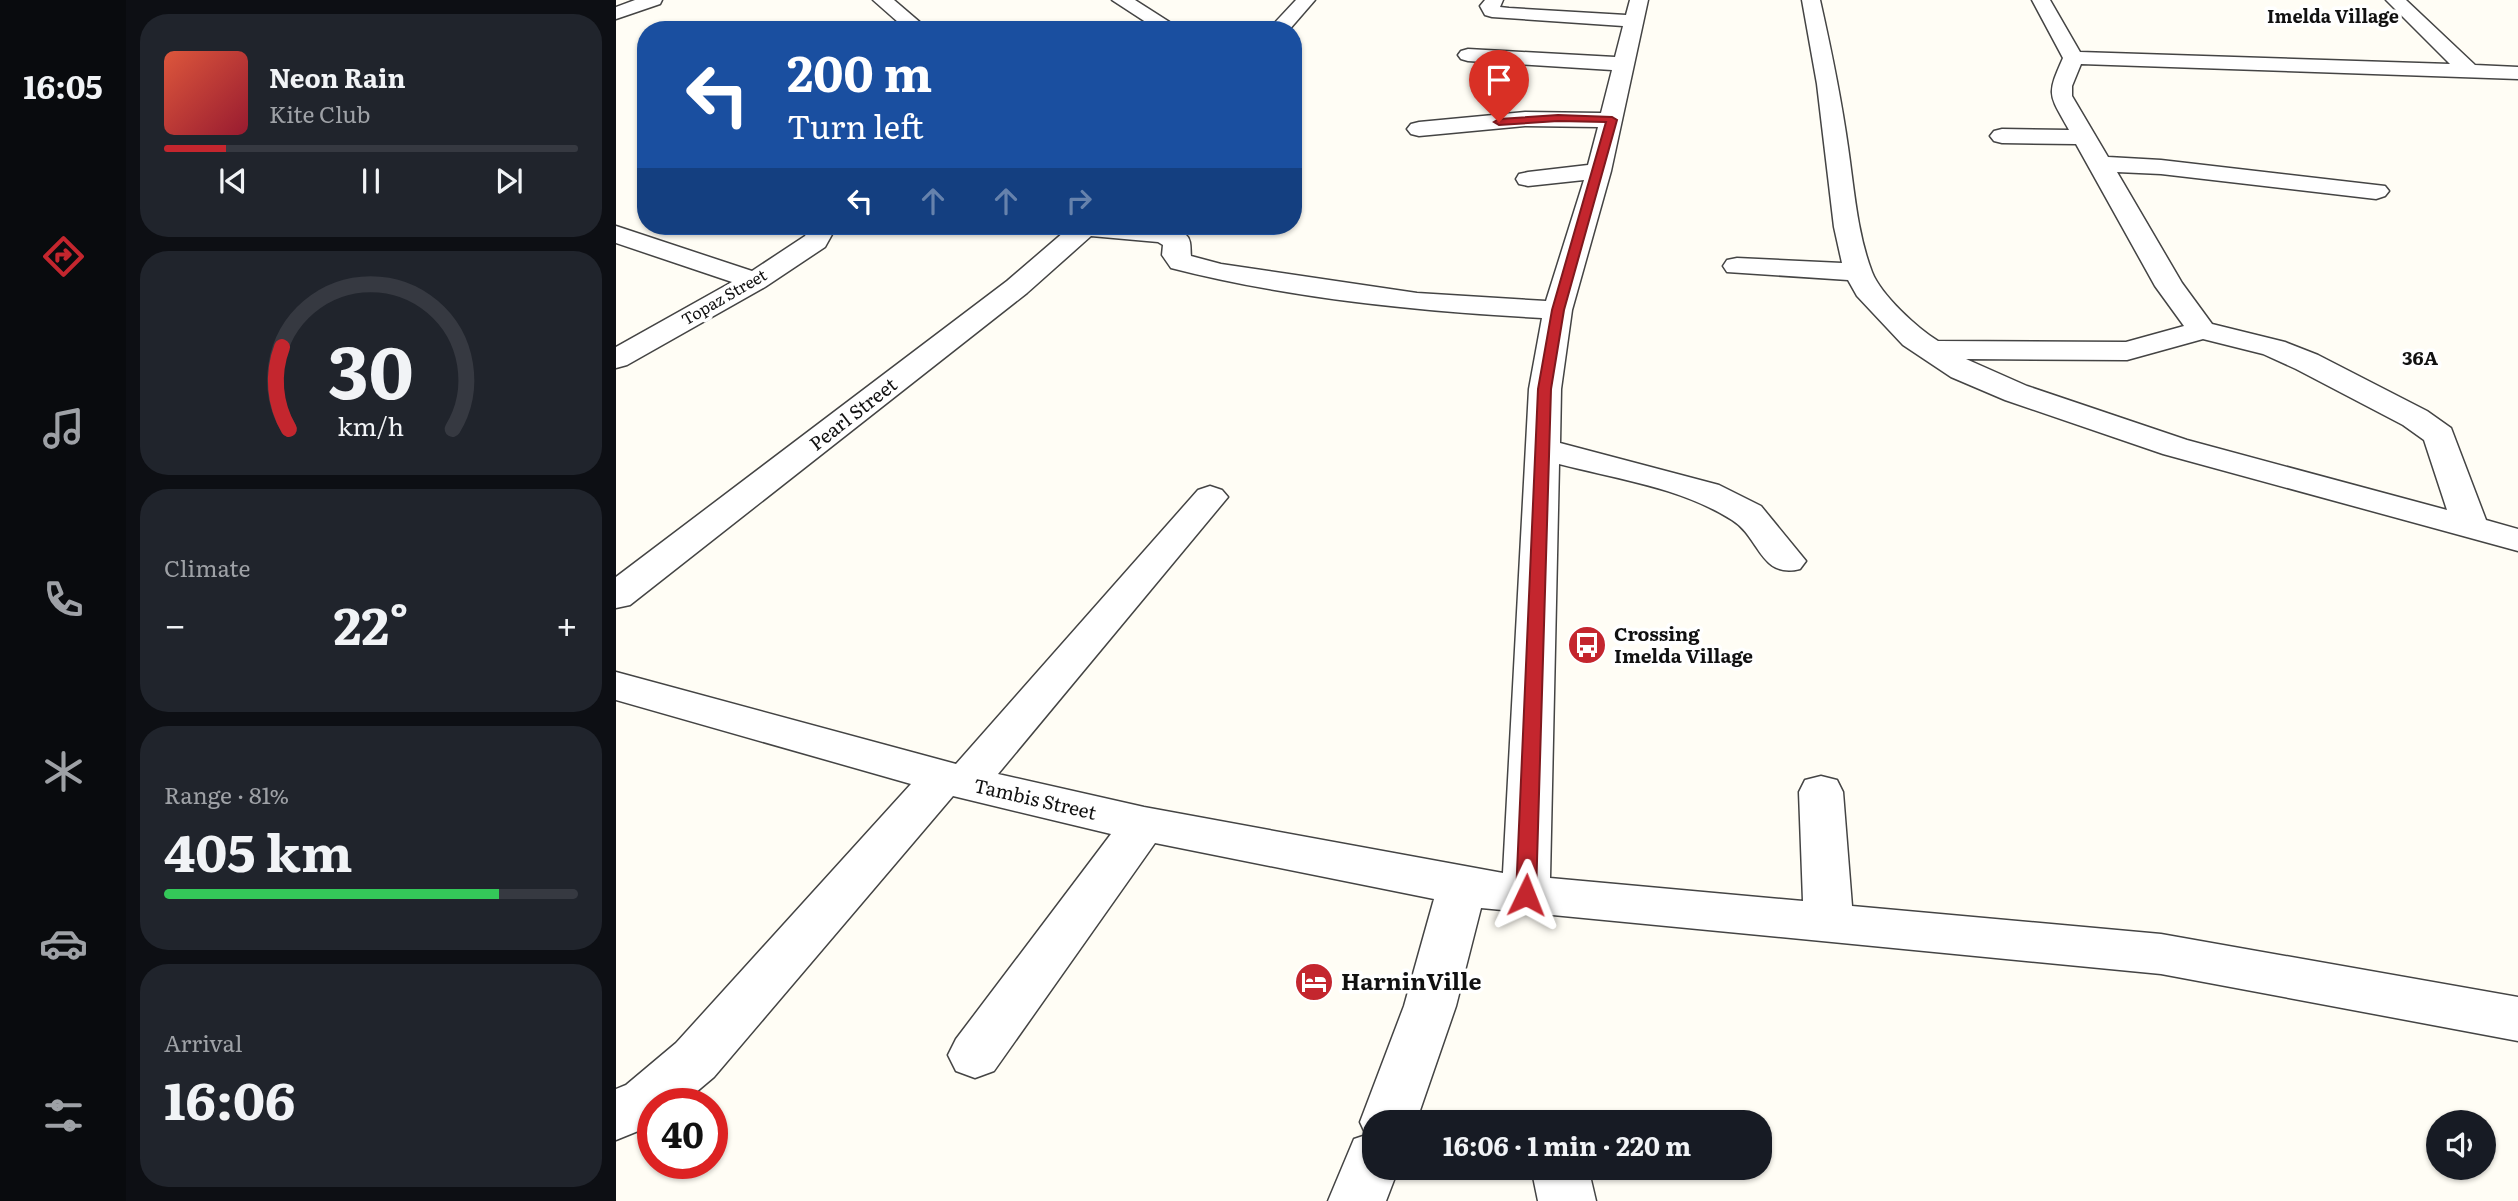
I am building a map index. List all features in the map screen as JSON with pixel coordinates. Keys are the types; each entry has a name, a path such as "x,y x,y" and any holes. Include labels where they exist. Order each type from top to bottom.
{"street":[{"path":"630,15 653,0"},
{"path":"882,0 908,21"},
{"path":"1121,0 1156,21"},
{"path":"1286,21 1306,0"},
{"path":"1494,0 1490,6 1492,10 1509,14 1637,11 1599,171 1558,310 1545,389 1526,895"},
{"path":"1811,0 1828,84 1847,227 1858,272 1867,290 1914,339 1962,370 2016,393 2175,447 2518,540"},
{"path":"2041,0 2073,58"},
{"path":"2395,0 2470,72"},
{"path":"1468,55 1625,65"},
{"path":"2073,58 2518,73"},
{"path":"2073,58 2061,86 2061,96 2169,286 2202,330"},
{"path":"1419,129 1525,119 1612,120"},
{"path":"2002,136 2084,137"},
{"path":"2098,164 2161,167 2376,191"},
{"path":"1528,179 1599,171"},
{"path":"616,234 755,281"},
{"name":"Topaz Street","path":"616,359 755,281 816,241 819,235"},
{"name":"Pearl Street","path":"616,596 1017,287 1076,235"},
{"path":"1163,235 1177,241 1176,255 1181,262 1220,272 1417,302 1558,310"},
{"path":"1737,266 1858,272"},
{"path":"1932,351 2127,351 2202,330 2273,348 2416,418 2440,435 2471,529"},
{"path":"1542,449 1707,492 1748,514 1787,561"},
{"path":"616,1115 645,1102 695,1059 954,780 1210,497"},
{"name":"Tambis Street","path":"616,686 954,780 1144,824 1461,886 1526,895 2161,954 2518,1019"},
{"path":"1821,792 1829,923"},
{"path":"975,1055 1144,824"},
{"path":"1393,1110 1427,1021 1452,931 1461,886"},
{"path":"1357,1201 1365,1180"},
{"path":"1562,1180 1567,1201"}],"place":[{"name":"Crossing Imelda Village","path":"1587,645"},
{"name":"HarninVille","path":"1314,982"}],"district":[{"name":"Imelda Village","path":"2333,17"},
{"name":"36A","path":"2420,358"}],"route":[{"path":"1499,122 1558,118 1612,120 1558,310 1545,389 1526,895"}]}
